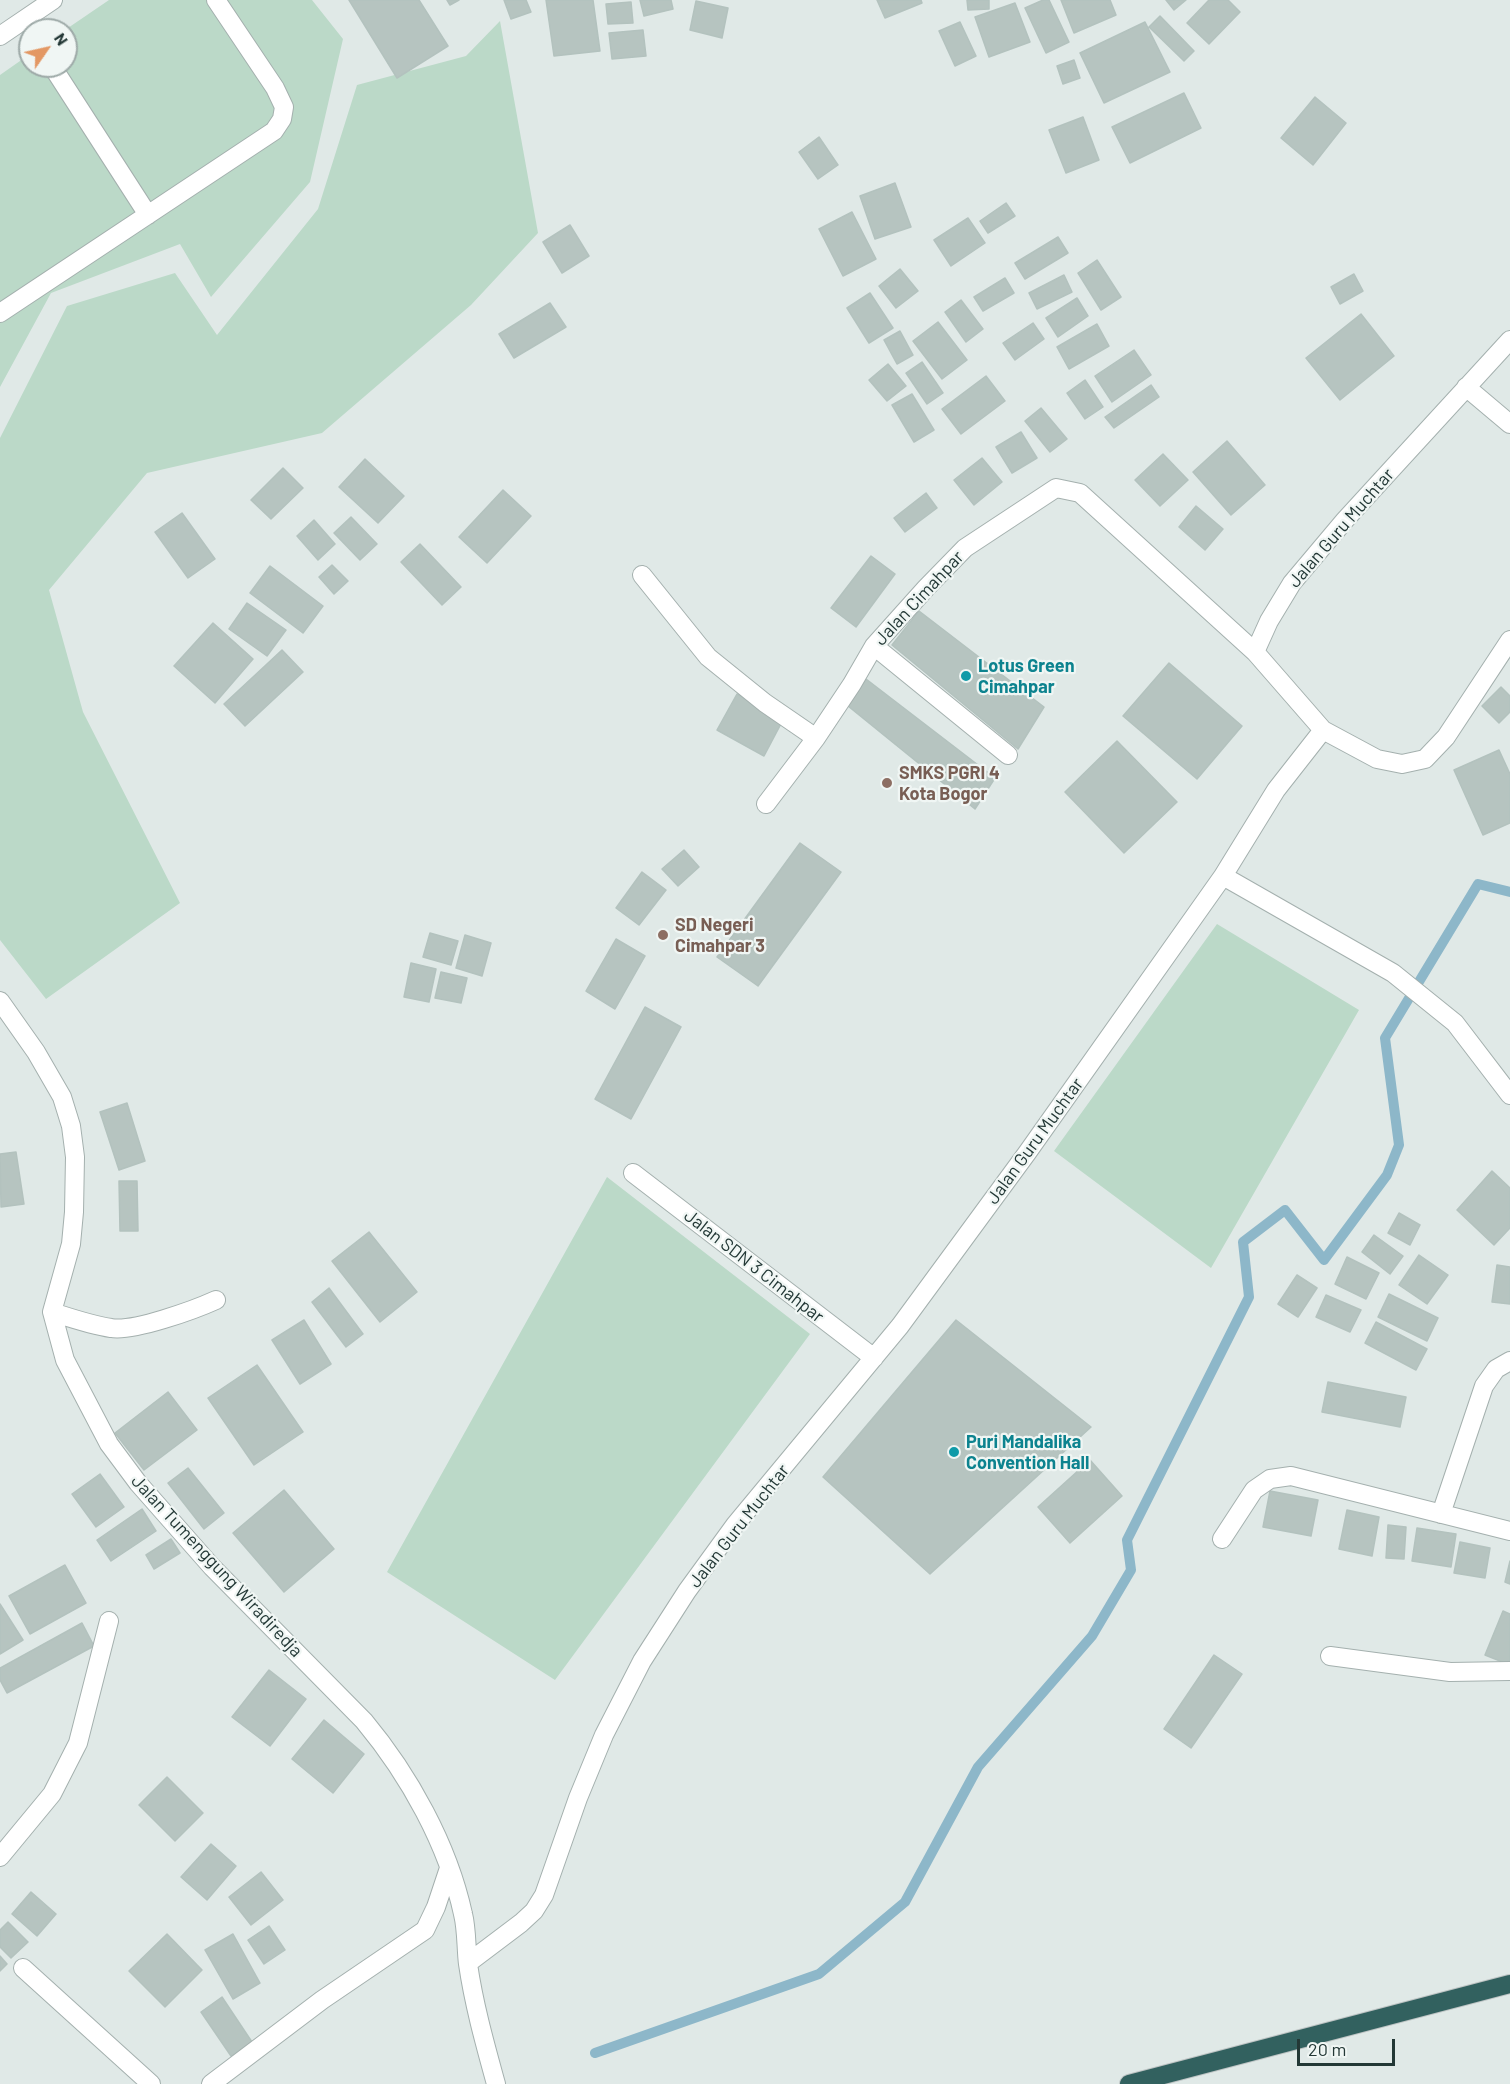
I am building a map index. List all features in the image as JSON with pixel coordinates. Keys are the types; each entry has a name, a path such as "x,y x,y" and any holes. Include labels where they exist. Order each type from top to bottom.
{"highway":[{"path":"1129,2084 1510,1984"}],"street":[{"path":"0,36 53,0"},
{"path":"0,313 274,131 282,119 285,107 275,87 216,0"},
{"path":"60,78 148,215"},
{"name":"Jalan Guru Muchtar","path":"1255,652 1269,621 1292,583 1353,511 1510,340"},
{"path":"1466,387 1510,424"},
{"name":"Jalan Cimahpar","path":"766,804 816,738 874,646 965,548 1056,488 1080,493 1255,652"},
{"path":"642,575 708,657 765,703 816,738"},
{"path":"1255,652 1323,730 1377,759 1402,764 1425,759 1446,737 1510,640"},
{"path":"874,646 1008,754"},
{"name":"Jalan Guru Muchtar","path":"468,1963 521,1923 534,1911 544,1895 578,1798 604,1735 642,1661 687,1591 735,1526 874,1358 1027,1153 1223,876 1276,790 1323,730"},
{"path":"1223,876 1393,973 1455,1023 1510,1095"},
{"path":"0,1001 36,1052 62,1097 70,1126 75,1157 72,1233 52,1312 114,1329 151,1323 191,1311 216,1300"},
{"name":"Jalan SDN 3 Cimahpar","path":"633,1173 874,1358"},
{"name":"Jalan Tumenggung Wiradiredja","path":"52,1312 65,1360 109,1444 138,1483 213,1567 385,1745 425,1812 449,1868 464,1915 468,1963 476,2011 496,2084"},
{"path":"1441,1514 1484,1386 1496,1369 1510,1361"},
{"path":"1222,1539 1254,1490 1270,1479 1291,1476 1510,1531"},
{"path":"0,1857 52,1794 78,1743 109,1621"},
{"path":"1330,1656 1450,1672 1510,1671"},
{"path":"211,2084 322,2000 425,1930 436,1907 449,1868"},
{"path":"23,1968 151,2084"}],"green space":[{"path":"109,0 312,0 343,39 310,182 211,297 180,244 51,293 0,387 0,75 18,62 18,78 78,78 78,21"},
{"path":"500,21 538,233 471,305 322,433 147,473 49,590 83,712 180,903 46,999 0,940 0,438 67,306 175,273 217,335 318,209 357,85 466,56"},
{"path":"1217,924 1359,1010 1211,1268 1054,1151"},
{"path":"607,1177 810,1334 555,1680 387,1572"}],"building":[{"path":"349,0 419,0 448,46 397,78"},
{"path":"447,0 459,0 450,5"},
{"path":"504,0 526,0 531,12 511,19"},
{"path":"546,0 593,0 600,51 554,56"},
{"path":"640,0 671,0 673,9 644,16"},
{"path":"877,0 921,0 922,3 885,18"},
{"path":"967,0 989,0 989,9 968,10"},
{"path":"1043,0 1049,0 1069,42 1046,53 1025,8"},
{"path":"1061,0 1110,0 1116,15 1074,33"},
{"path":"1166,0 1186,0 1174,10"},
{"path":"1209,0 1228,0 1240,12 1209,44 1187,23"},
{"path":"696,1 728,8 722,38 690,30"},
{"path":"631,2 633,23 608,24 606,4"},
{"path":"1015,3 1030,42 989,57 975,17"},
{"path":"1160,16 1194,51 1184,61 1149,27"},
{"path":"960,22 976,56 955,66 939,31"},
{"path":"1145,22 1170,72 1104,103 1080,53"},
{"path":"643,30 646,56 612,59 609,33"},
{"path":"1074,60 1080,78 1063,84 1057,66"},
{"path":"1184,93 1201,128 1130,163 1112,127"},
{"path":"1315,97 1346,123 1313,165 1281,138"},
{"path":"1083,117 1099,160 1066,173 1049,130"},
{"path":"819,137 838,165 818,179 799,152"},
{"path":"895,183 911,227 875,239 860,196"},
{"path":"1006,203 1015,216 988,233 980,221"},
{"path":"852,212 876,259 843,276 819,229"},
{"path":"968,218 985,243 951,266 934,240"},
{"path":"570,225 589,256 562,273 543,242"},
{"path":"1058,237 1068,253 1025,279 1015,263"},
{"path":"1097,260 1121,297 1101,310 1078,273"},
{"path":"900,269 918,291 896,308 879,286"},
{"path":"1354,274 1363,291 1340,304 1331,287"},
{"path":"1064,275 1072,292 1037,309 1029,293"},
{"path":"1005,278 1014,293 983,311 974,297"},
{"path":"870,293 893,328 869,343 847,308"},
{"path":"1077,298 1088,316 1058,337 1046,318"},
{"path":"961,300 983,329 966,342 945,312"},
{"path":"550,303 566,327 514,358 499,334"},
{"path":"1361,314 1394,356 1340,400 1306,358"},
{"path":"938,322 967,360 942,379 913,341"},
{"path":"1033,323 1044,339 1015,360 1003,343"},
{"path":"1097,324 1109,346 1069,369 1057,347"},
{"path":"900,331 913,355 897,364 884,340"},
{"path":"1134,350 1151,375 1112,402 1095,376"},
{"path":"922,362 943,393 927,404 906,373"},
{"path":"888,364 906,386 887,401 869,380"},
{"path":"986,376 1005,401 961,434 942,409"},
{"path":"1085,380 1103,407 1085,419 1067,393"},
{"path":"1151,385 1159,397 1114,428 1105,417"},
{"path":"912,394 934,430 914,442 892,405"},
{"path":"1041,408 1067,439 1050,452 1025,421"},
{"path":"1021,432 1037,458 1012,473 996,447"},
{"path":"1227,441 1265,485 1231,515 1193,472"},
{"path":"1163,454 1188,480 1160,506 1135,480"},
{"path":"982,458 1002,482 974,505 954,480"},
{"path":"365,459 404,496 378,523 339,487"},
{"path":"283,468 303,488 271,519 251,500"},
{"path":"503,490 531,516 487,563 459,537"},
{"path":"926,493 937,508 905,532 894,518"},
{"path":"1196,506 1223,529 1205,550 1179,527"},
{"path":"182,513 215,559 188,578 155,532"},
{"path":"351,517 377,544 360,560 334,533"},
{"path":"314,520 335,544 318,560 297,536"},
{"path":"420,544 461,587 442,605 401,562"},
{"path":"871,556 895,574 856,627 831,608"},
{"path":"332,565 348,581 334,594 319,577"},
{"path":"270,566 323,606 303,633 250,593"},
{"path":"247,603 286,630 267,656 229,629"},
{"name":"Lotus Green Cimahpar","path":"919,611 1044,707 1018,749 892,645"},
{"path":"213,623 253,659 215,703 174,666"},
{"path":"282,650 303,672 245,726 224,704"},
{"path":"1169,663 1242,726 1197,779 1123,716"},
{"name":"Lotus Green Cimahpar","path":"866,679 995,778 975,809 848,706"},
{"path":"1501,687 1510,696 1510,712 1499,723 1482,706"},
{"path":"737,694 783,720 764,756 717,730"},
{"path":"1117,741 1177,802 1124,853 1065,792"},
{"path":"1499,750 1510,774 1510,823 1483,835 1454,770"},
{"path":"800,843 841,872 758,986 717,957"},
{"path":"684,850 699,867 678,886 662,869"},
{"path":"642,872 666,890 639,925 616,908"},
{"path":"430,933 458,941 451,965 423,957"},
{"path":"465,935 491,943 482,976 456,968"},
{"path":"616,939 645,956 615,1009 586,991"},
{"path":"411,963 436,969 429,1002 404,997"},
{"path":"441,972 467,978 461,1003 435,998"},
{"path":"645,1007 681,1027 631,1119 595,1099"},
{"path":"127,1103 145,1161 119,1170 100,1112"},
{"path":"16,1152 24,1204 1,1207 0,1154"},
{"path":"1492,1171 1510,1188 1510,1228 1494,1245 1457,1210"},
{"path":"119,1181 137,1181 138,1231 120,1231"},
{"path":"1399,1213 1420,1225 1410,1245 1388,1233"},
{"path":"369,1232 417,1292 380,1322 332,1261"},
{"path":"1374,1235 1403,1256 1390,1274 1362,1252"},
{"path":"1419,1255 1448,1275 1427,1304 1399,1285"},
{"path":"1347,1257 1379,1273 1366,1299 1335,1284"},
{"path":"1497,1265 1510,1267 1510,1304 1492,1302"},
{"path":"1297,1275 1317,1288 1298,1317 1278,1304"},
{"path":"329,1288 363,1334 346,1347 312,1302"},
{"path":"1389,1294 1438,1318 1427,1341 1378,1317"},
{"path":"1326,1295 1361,1310 1350,1332 1316,1317"},
{"path":"304,1320 331,1364 300,1384 272,1340"},
{"name":"Puri Mandalika Convention Hall","path":"956,1320 1091,1427 930,1574 823,1477"},
{"path":"1376,1322 1427,1349 1416,1370 1365,1343"},
{"path":"257,1365 303,1432 254,1465 208,1398"},
{"path":"1328,1382 1406,1397 1400,1427 1322,1412"},
{"path":"168,1392 197,1430 144,1470 115,1433"},
{"path":"1090,1460 1122,1496 1070,1543 1038,1507"},
{"path":"188,1468 224,1513 204,1529 168,1483"},
{"path":"100,1474 124,1507 96,1527 72,1494"},
{"path":"284,1490 334,1549 284,1592 233,1533"},
{"path":"1270,1491 1318,1500 1311,1536 1263,1527"},
{"path":"142,1509 156,1531 111,1561 97,1540"},
{"path":"1347,1510 1379,1517 1372,1556 1339,1549"},
{"path":"1388,1525 1406,1527 1404,1559 1386,1558"},
{"path":"1417,1528 1456,1534 1451,1567 1412,1561"},
{"path":"171,1539 180,1553 154,1569 146,1555"},
{"path":"1460,1542 1490,1548 1485,1578 1454,1573"},
{"path":"1510,1561 1510,1584 1505,1582"},
{"path":"65,1565 86,1603 30,1634 9,1596"},
{"path":"0,1604 23,1640 0,1654"},
{"path":"1503,1611 1510,1614 1510,1665 1485,1655"},
{"path":"82,1623 94,1646 7,1693 0,1680 0,1668"},
{"path":"1214,1655 1242,1674 1191,1748 1164,1729"},
{"path":"269,1670 306,1699 270,1746 232,1717"},
{"path":"324,1720 364,1754 333,1793 292,1759"},
{"path":"167,1777 203,1813 175,1841 139,1805"},
{"path":"211,1844 236,1866 207,1900 181,1877"},
{"path":"261,1872 283,1900 251,1925 229,1897"},
{"path":"31,1892 56,1914 37,1936 12,1914"},
{"path":"8,1922 28,1942 11,1958 0,1947 0,1930"},
{"path":"269,1926 285,1950 264,1964 248,1940"},
{"path":"167,1934 202,1970 165,2007 129,1971"},
{"path":"233,1934 260,1983 233,1999 205,1950"},
{"path":"0,1956 7,1964 0,1971"},
{"path":"222,1997 252,2042 231,2056 201,2012"}],"waterway":[{"path":"595,2053 819,1974 905,1902 978,1767 1092,1636 1131,1570 1127,1540 1249,1297 1243,1242 1285,1210 1324,1260 1387,1175 1399,1145 1385,1038 1478,884 1510,892"}],"place":[{"name":"Lotus Green Cimahpar","path":"966,676"},
{"name":"SMKS PGRI 4 Kota Bogor","path":"887,783"},
{"name":"SD Negeri Cimahpar 3","path":"663,935"},
{"name":"Puri Mandalika Convention Hall","path":"954,1452"}]}
